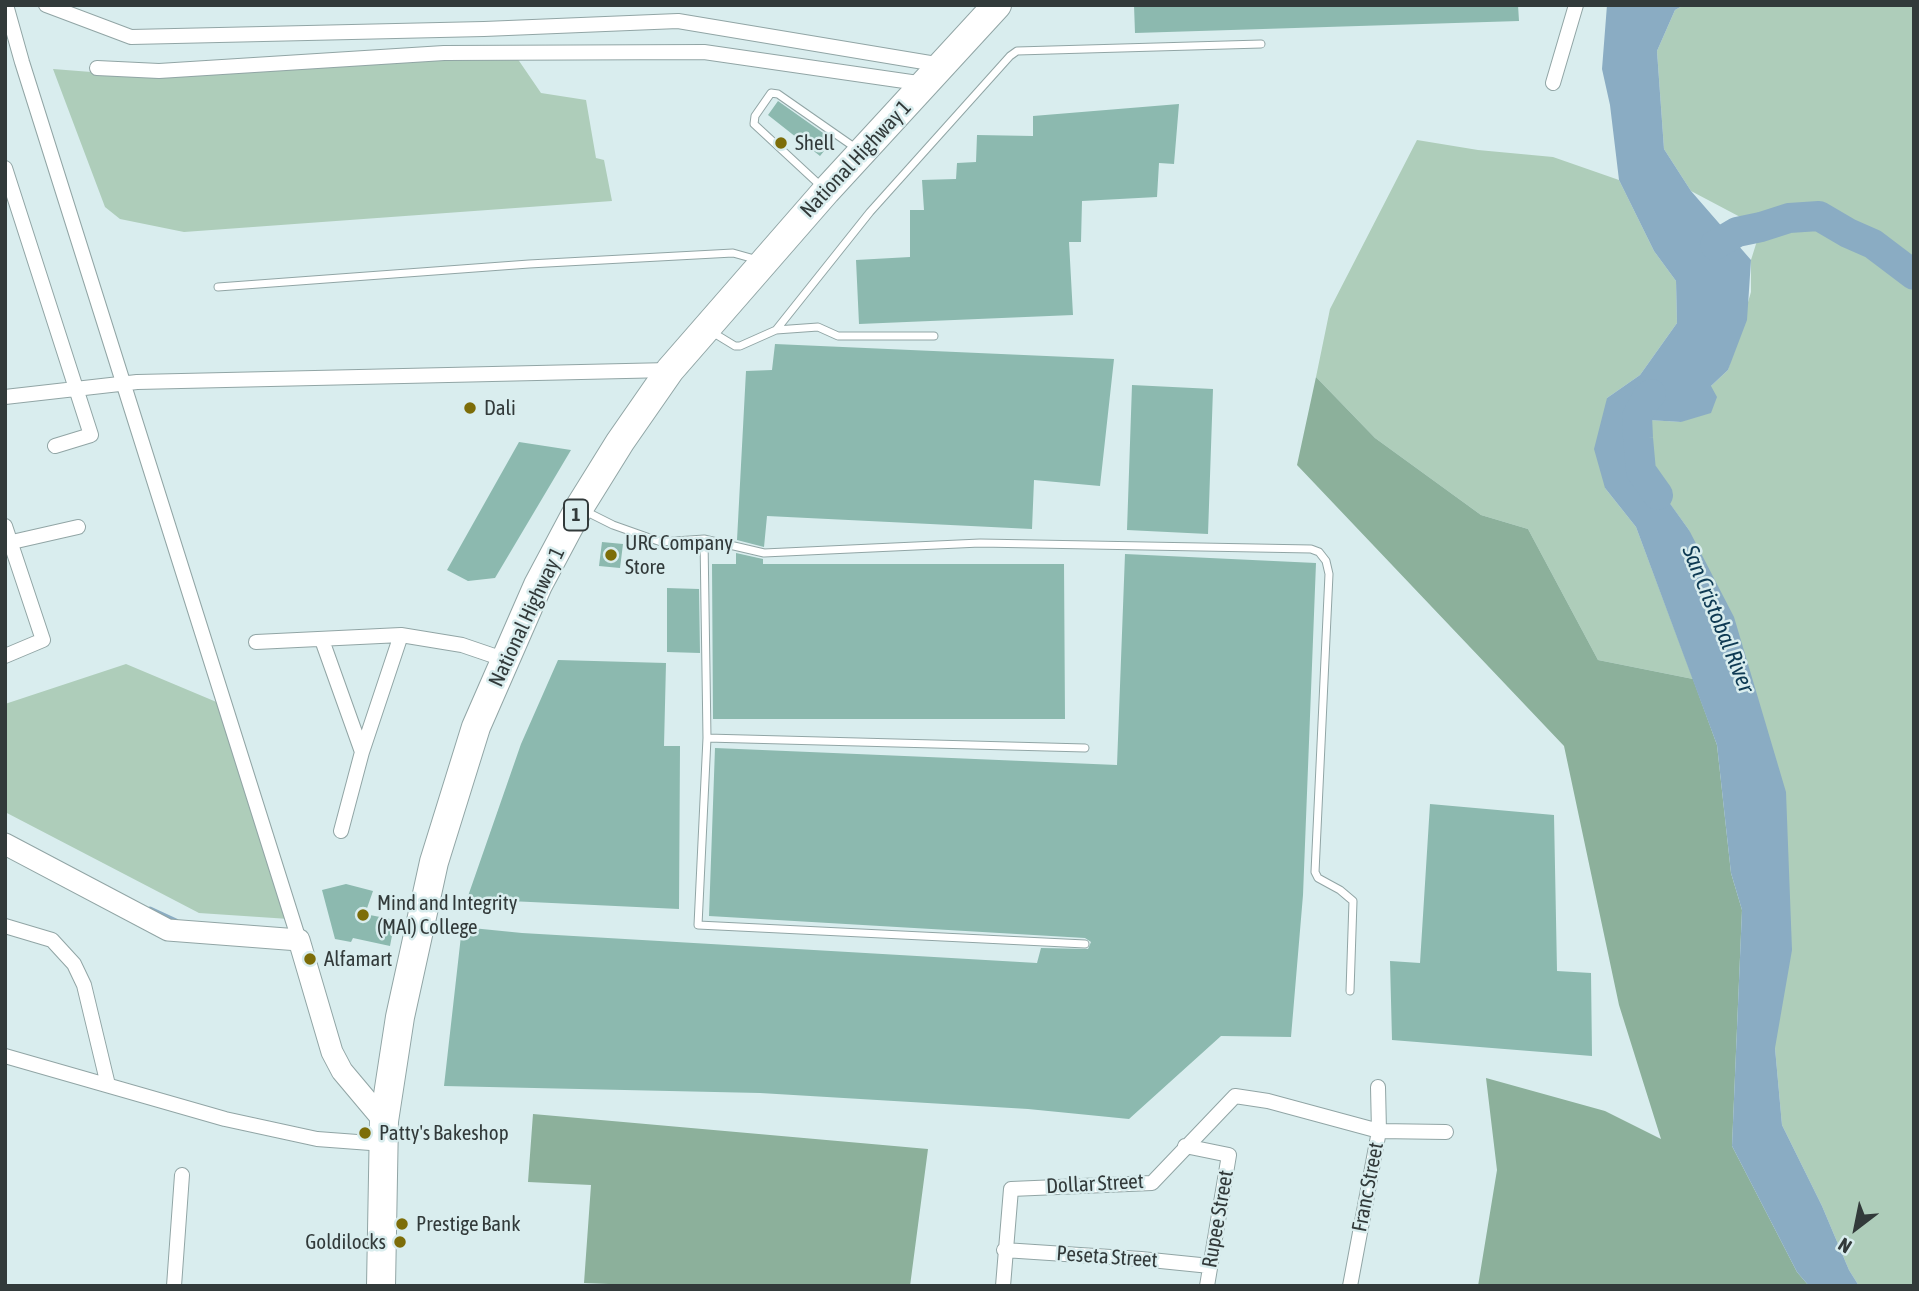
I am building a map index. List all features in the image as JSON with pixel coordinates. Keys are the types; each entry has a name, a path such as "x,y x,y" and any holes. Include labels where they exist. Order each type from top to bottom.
{"highway":[{"name":"National Highway 1","path":"381,1286 384,1132 400,1017 434,862 477,727 538,584 579,508 620,442 670,370 763,261 997,5"}],"street":[{"path":"5,1056 225,1119 317,1139 384,1132 332,1052 6,5"},
{"path":"46,5 131,37 484,29 678,21 934,75"},
{"path":"1553,83 1576,5"},
{"path":"97,68 159,71 444,52 704,52 934,75"},
{"path":"5,168 91,435 55,446"},
{"path":"5,397 138,382 670,370"},
{"path":"5,526 43,639 5,656"},
{"path":"12,541 78,527"},
{"path":"341,831 362,752 401,635"},
{"path":"256,642 401,635 462,645 506,660"},
{"path":"322,639 362,752"},
{"path":"5,844 168,930 299,940"},
{"path":"5,926 52,940 74,964 84,985 108,1085"},
{"name":"Franc Street","path":"1350,1286 1379,1130 1378,1087"},
{"name":"Dollar Street","path":"1003,1286 1011,1189 1152,1183 1235,1096 1268,1101 1379,1130 1446,1132"},
{"name":"Rupee Street","path":"1185,1146 1229,1155 1207,1286"},
{"path":"174,1286 182,1175"},
{"name":"Peseta Street","path":"1004,1250 1210,1266"}],"lane":[{"path":"776,330 870,212 1017,51 1261,44"},
{"path":"826,191 754,124 755,116 771,93 778,94 863,153"},
{"path":"218,287 516,265 733,253 763,261"},
{"path":"706,327 735,346 776,330 818,327 838,336 934,336"},
{"path":"579,508 613,525 661,542 704,539 764,553 980,543 1311,549 1319,552 1326,561 1329,574 1315,872 1318,878 1353,901 1350,991"},
{"path":"704,539 706,738 698,925 1086,944"},
{"path":"706,738 1085,748"}],"green space":[{"path":"1684,5 1914,5 1914,270 1883,251 1914,275 1914,1286 1859,1286 1849,1270 1822,1206 1782,1125 1775,1048 1689,530 1633,453 1633,432 1649,420 1681,422 1728,370 1751,292 1751,260 1761,228 1691,191 1664,149 1657,51 1675,10"},
{"path":"515,55 541,93 586,100 596,158 604,160 612,201 184,232 120,219 105,207 53,69 155,77"},
{"path":"1417,140 1478,150 1553,157 1619,180 1654,251 1676,281 1677,323 1640,375 1607,398 1605,488 1636,527 1693,679 1598,660 1528,529 1481,515 1375,438 1316,377 1330,309"},
{"path":"1316,377 1375,438 1481,515 1528,529 1598,660 1693,679 1717,745 1731,873 1742,910 1732,1146 1797,1272 1809,1286 1478,1286 1497,1170 1486,1078 1605,1111 1661,1139 1619,1005 1564,746 1297,465"},
{"path":"126,664 226,706 289,919 199,913 5,812 5,704"},
{"path":"533,1114 928,1149 910,1286 659,1286 584,1283 591,1185 528,1182"}],"water":[{"path":"1607,5 1684,5 1675,10 1657,51 1664,149 1691,191 1751,260 1747,320 1728,370 1711,386 1717,397 1711,413 1681,422 1648,420 1633,432 1633,452 1689,530 1734,617 1786,792 1792,950 1775,1048 1782,1125 1822,1206 1849,1270 1859,1286 1809,1286 1797,1272 1732,1146 1742,910 1731,873 1717,745 1636,527 1605,488 1594,449 1607,398 1640,375 1677,323 1676,281 1654,251 1619,180 1610,105 1602,69"}],"building":[{"path":"1134,5 1518,5 1519,21 1135,33"},
{"path":"778,101 833,140 820,156 768,115"},
{"path":"1179,104 1174,164 1159,163 1157,197 1082,201 1081,242 1069,242 1073,315 859,324 856,260 910,257 910,210 924,210 922,180 956,179 957,163 976,162 977,135 1033,136 1033,116"},
{"path":"775,344 1114,359 1100,486 1034,480 1032,529 767,516 764,547 737,540 746,371 772,370"},
{"path":"1132,385 1213,389 1208,534 1127,530"},
{"path":"519,442 571,450 495,578 468,581 447,570"},
{"name":"URC Company Store","path":"602,542 623,544 620,568 599,566"},
{"path":"736,553 763,559 763,564 1064,564 1065,719 713,719 712,564 736,564"},
{"path":"1125,554 1316,563 1303,895 1291,1037 1221,1036 1129,1119 1028,1109 760,1093 444,1086 462,927 522,933 1037,963 1041,948 1088,949 1091,942 1085,938 709,916 715,748 1117,765"},
{"path":"667,588 699,589 700,653 667,652"},
{"path":"558,660 666,663 664,746 680,746 679,909 467,899 521,744"},
{"path":"1430,804 1554,815 1557,971 1591,973 1592,1056 1392,1040 1390,961 1420,963"},
{"name":"Mind and Integrity (MAI) College","path":"346,884 373,891 365,914 395,920 390,946 353,938 351,942 335,939 322,890"}],"waterway":[{"path":"1715,245 1737,232 1789,218 1819,216 1873,244 1914,275"},
{"name":"San Cristobal River","path":"1651,394 1637,416 1638,438 1641,471 1658,495"},
{"path":"150,909 176,921"}],"place":[{"name":"Shell","path":"781,143"},
{"name":"Dali","path":"470,408"},
{"name":"URC Company Store","path":"611,555"},
{"name":"Mind and Integrity (MAI) College","path":"363,915"},
{"name":"Alfamart","path":"310,959"},
{"name":"Patty's Bakeshop","path":"365,1133"},
{"name":"Prestige Bank","path":"402,1224"},
{"name":"Goldilocks","path":"400,1242"}]}
